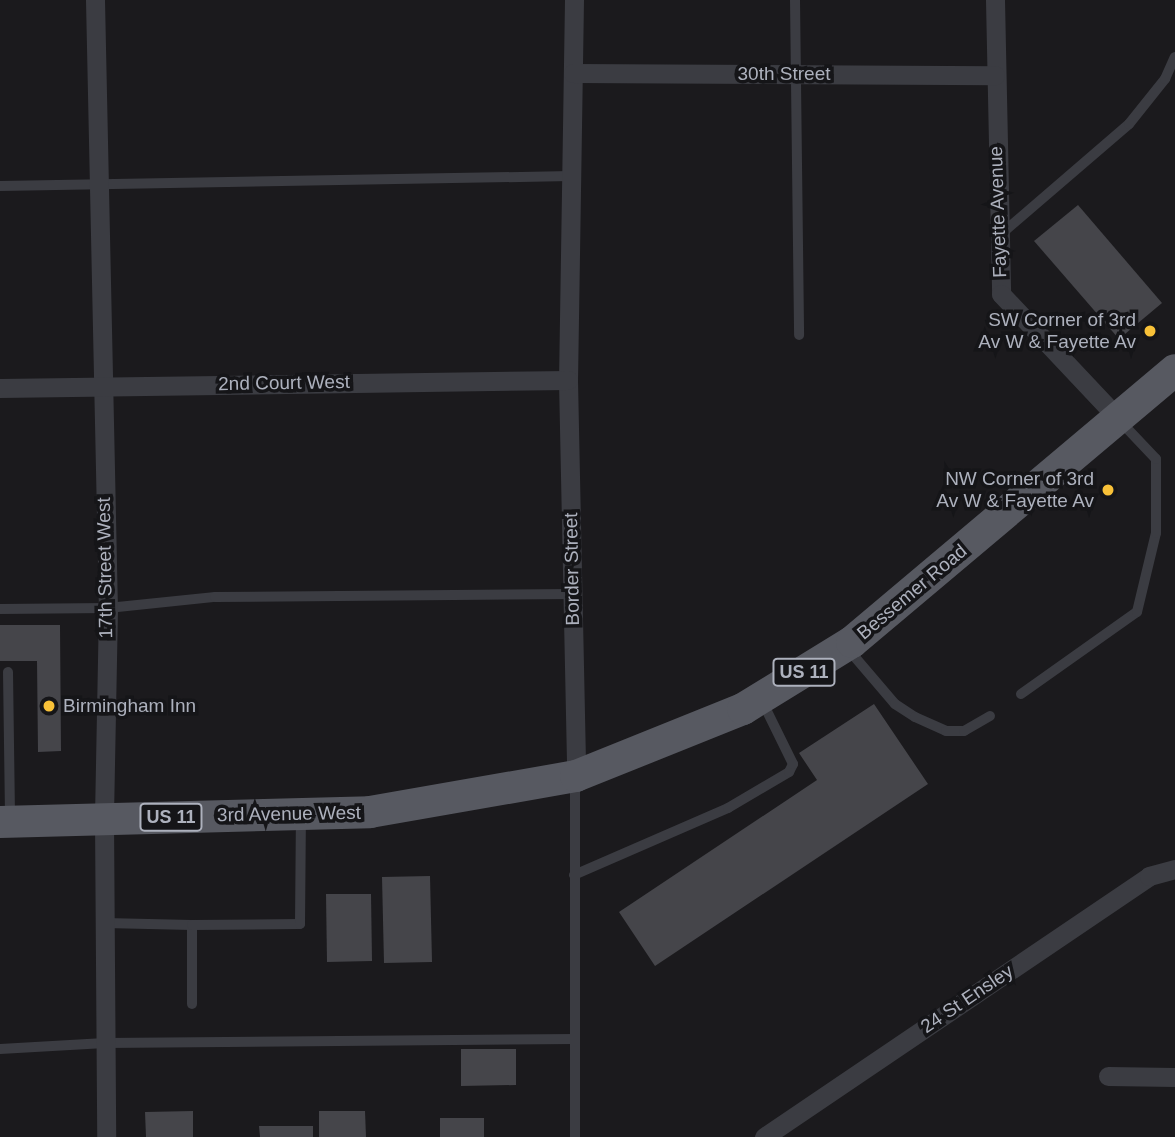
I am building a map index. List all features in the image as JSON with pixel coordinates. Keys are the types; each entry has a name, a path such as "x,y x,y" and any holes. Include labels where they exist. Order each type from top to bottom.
{"main road":[{"name":"Bessemer Road","path":"576,776 761,698 845,646 1175,370"},
{"name":"3rd Avenue West","path":"5,822 370,812 576,776"}],"street":[{"name":"17th Street West","path":"96,0 100,386 108,608 104,819 106,1137"},
{"name":"Border Street","path":"574,0 568,380 576,776"},
{"name":"Fayette Avenue","path":"995,0 1001,294 1119,419"},
{"name":"30th Street","path":"573,73 995,75"},
{"name":"2nd Court West","path":"0,388 568,380"},
{"name":"24 St Ensley","path":"764,1137 1149,876 1175,869"},
{"path":"1108,1076 1175,1077"}],"lane":[{"path":"795,0 799,335"},
{"path":"998,237 1129,124 1165,79 1175,57"},
{"path":"0,186 571,176"},
{"path":"1021,694 1137,612 1156,533 1156,459 1119,419"},
{"path":"0,609 108,608 215,597 573,594"},
{"path":"845,646 894,704 915,718 946,731 964,731 990,716"},
{"path":"5,822 8,672"},
{"path":"574,875 728,808 789,772 793,764 761,698"},
{"name":"Border Street","path":"575,1137 576,776"},
{"path":"105,923 300,924 301,814"},
{"path":"192,925 192,1003"},
{"path":"0,1049 105,1043 575,1040"}],"building":[{"path":"1078,205 1162,303 1119,339 1034,241"},
{"name":"Birmingham Inn","path":"0,625 60,625 61,751 38,752 37,661 0,661"},
{"path":"874,704 928,784 655,966 619,912 817,780 799,753"},
{"path":"430,876 432,962 384,963 382,877"},
{"path":"326,894 371,894 372,961 327,962"},
{"path":"461,1049 516,1049 516,1085 461,1086"},
{"path":"193,1111 193,1137 146,1137 145,1112"},
{"path":"319,1111 365,1111 366,1137 319,1137"},
{"path":"440,1118 484,1118 484,1137 440,1137"},
{"path":"259,1126 313,1126 313,1137 260,1137"}],"place":[{"name":"SW Corner of 3rd Av W & Fayette Av","path":"1150,331"},
{"name":"NW Corner of 3rd Av W & Fayette Av","path":"1108,490"},
{"name":"Birmingham Inn","path":"49,706"}]}
